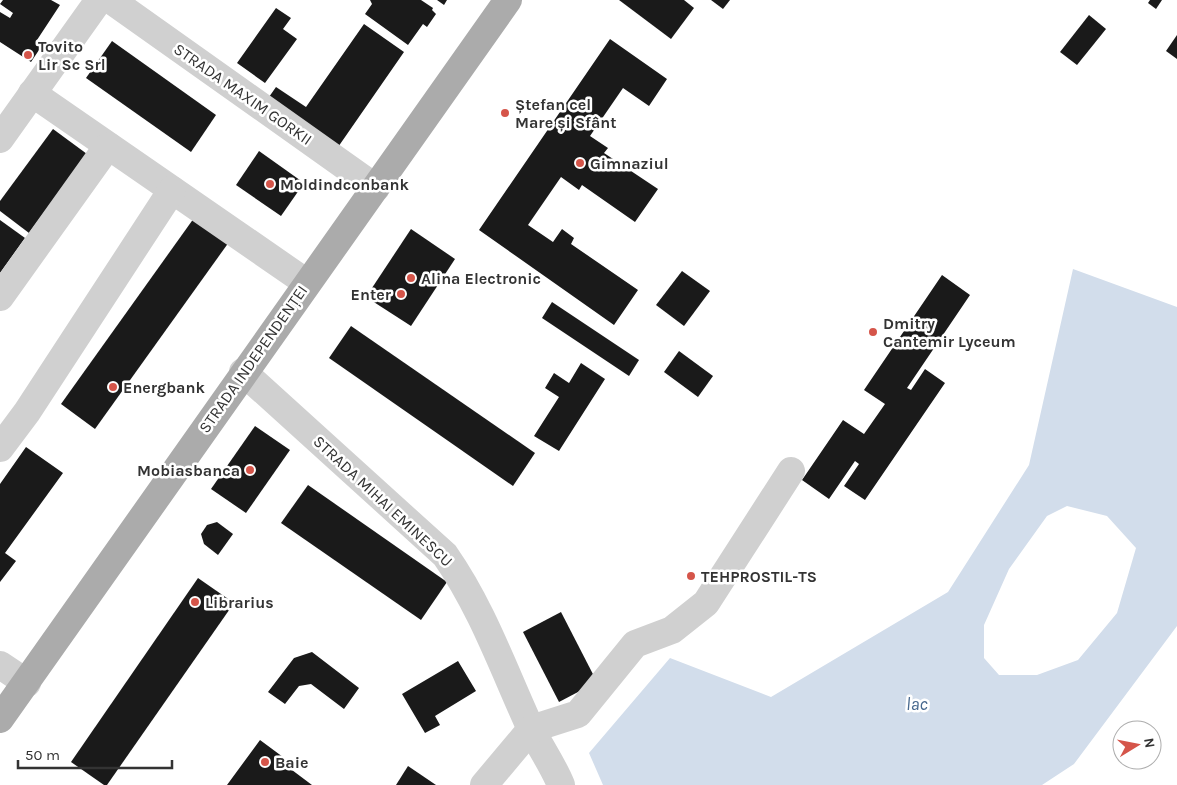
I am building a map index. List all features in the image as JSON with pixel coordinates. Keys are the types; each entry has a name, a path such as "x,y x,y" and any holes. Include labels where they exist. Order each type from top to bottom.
{"main road":[{"name":"STRADA INDEPENDENȚEI","path":"0,719 508,0"}],"street":[{"path":"0,139 99,0"},
{"name":"STRADA MAXIM GORKII","path":"111,0 376,188"},
{"path":"32,94 307,283"},
{"path":"0,297 108,146"},
{"path":"0,448 27,412 172,190"},
{"name":"STRADA MIHAI EMINESCU","path":"244,372 445,555 462,579 482,616 531,729 561,785"},
{"path":"495,780 531,729 578,714 635,644 672,630 706,603 791,471"},
{"path":"0,665 26,683"}],"water":[{"name":"lac","path":"1073,269 1177,307 1177,626 1074,764 1042,785 603,785 589,753 670,658 771,697 948,592 1029,465","holes":["1067,506 1107,516 1136,548 1117,613 1078,660 1037,675 999,675 984,658 984,625 1009,569 1047,516"]}],"building":[{"path":"3,0 51,0 60,5 37,40 43,44 31,62 0,42 0,12 10,18 13,13 0,4"},
{"path":"370,0 421,0 433,8 432,10 436,14 427,27 423,24 408,45 365,14 372,4"},
{"path":"437,0 447,0 444,5"},
{"path":"619,0 684,0 694,8 671,39"},
{"path":"711,0 730,0 723,9"},
{"path":"1150,0 1162,0 1156,9 1148,3"},
{"path":"276,8 291,18 283,29 297,39 265,83 237,63"},
{"path":"1089,15 1106,29 1077,65 1060,52"},
{"path":"364,24 404,52 336,150 269,97 276,87 306,107"},
{"path":"1177,35 1177,59 1166,51"},
{"path":"610,39 667,79 649,106 623,88 590,136 608,148 604,153 658,189 635,222 582,185 579,190 561,177 528,225 553,242 562,229 574,238 571,244 638,290 614,325 479,230"},
{"path":"112,41 216,115 191,152 86,78"},
{"path":"53,129 87,154 29,233 0,211 0,201"},
{"name":"Moldindconbank","path":"259,151 304,183 281,216 236,185"},
{"path":"194,218 229,242 95,429 61,404"},
{"path":"0,220 25,238 0,273"},
{"name":"Alina Electronic","path":"411,229 455,259 411,326 366,297"},
{"path":"682,271 710,291 684,326 656,305"},
{"path":"942,275 970,295 907,388 911,390 925,369 945,383 865,500 844,486 859,464 855,461 829,499 802,480 843,420 864,434 885,404 864,390"},
{"path":"552,302 639,360 629,376 542,318"},
{"path":"351,326 535,453 513,486 329,358"},
{"path":"679,351 713,376 698,397 664,372"},
{"path":"581,363 605,379 559,451 534,436 559,397 545,388 554,373 569,383"},
{"name":"Mobiasbanca","path":"255,426 290,450 246,513 211,489"},
{"path":"26,447 63,473 5,553 16,561 0,582 0,484"},
{"path":"308,485 447,582 421,620 281,523"},
{"path":"217,522 233,534 218,555 204,544 201,534 207,525"},
{"path":"198,578 234,603 107,785 104,785 71,762"},
{"path":"561,612 597,682 559,702 523,632"},
{"path":"312,652 359,688 344,709 311,684 299,686 285,704 268,692 294,658"},
{"path":"458,661 476,691 435,716 440,725 425,733 402,694"},
{"name":"Baie","path":"260,740 287,760 284,764 312,785 227,785"},
{"path":"408,766 436,785 396,785"}],"place":[{"name":"Tovito Lir Sc Srl","path":"28,55"},
{"name":"Ștefan cel Mare și Sfânt","path":"505,113"},
{"name":"Gimnaziul","path":"580,163"},
{"name":"Moldindconbank","path":"270,184"},
{"name":"Alina Electronic","path":"411,278"},
{"name":"Enter","path":"401,294"},
{"name":"Dmitry Cantemir Lyceum","path":"873,332"},
{"name":"Energbank","path":"113,387"},
{"name":"Mobiasbanca","path":"250,470"},
{"name":"TEHPROSTIL-TS","path":"691,576"},
{"name":"Librarius","path":"195,602"},
{"name":"Baie","path":"265,762"}]}
